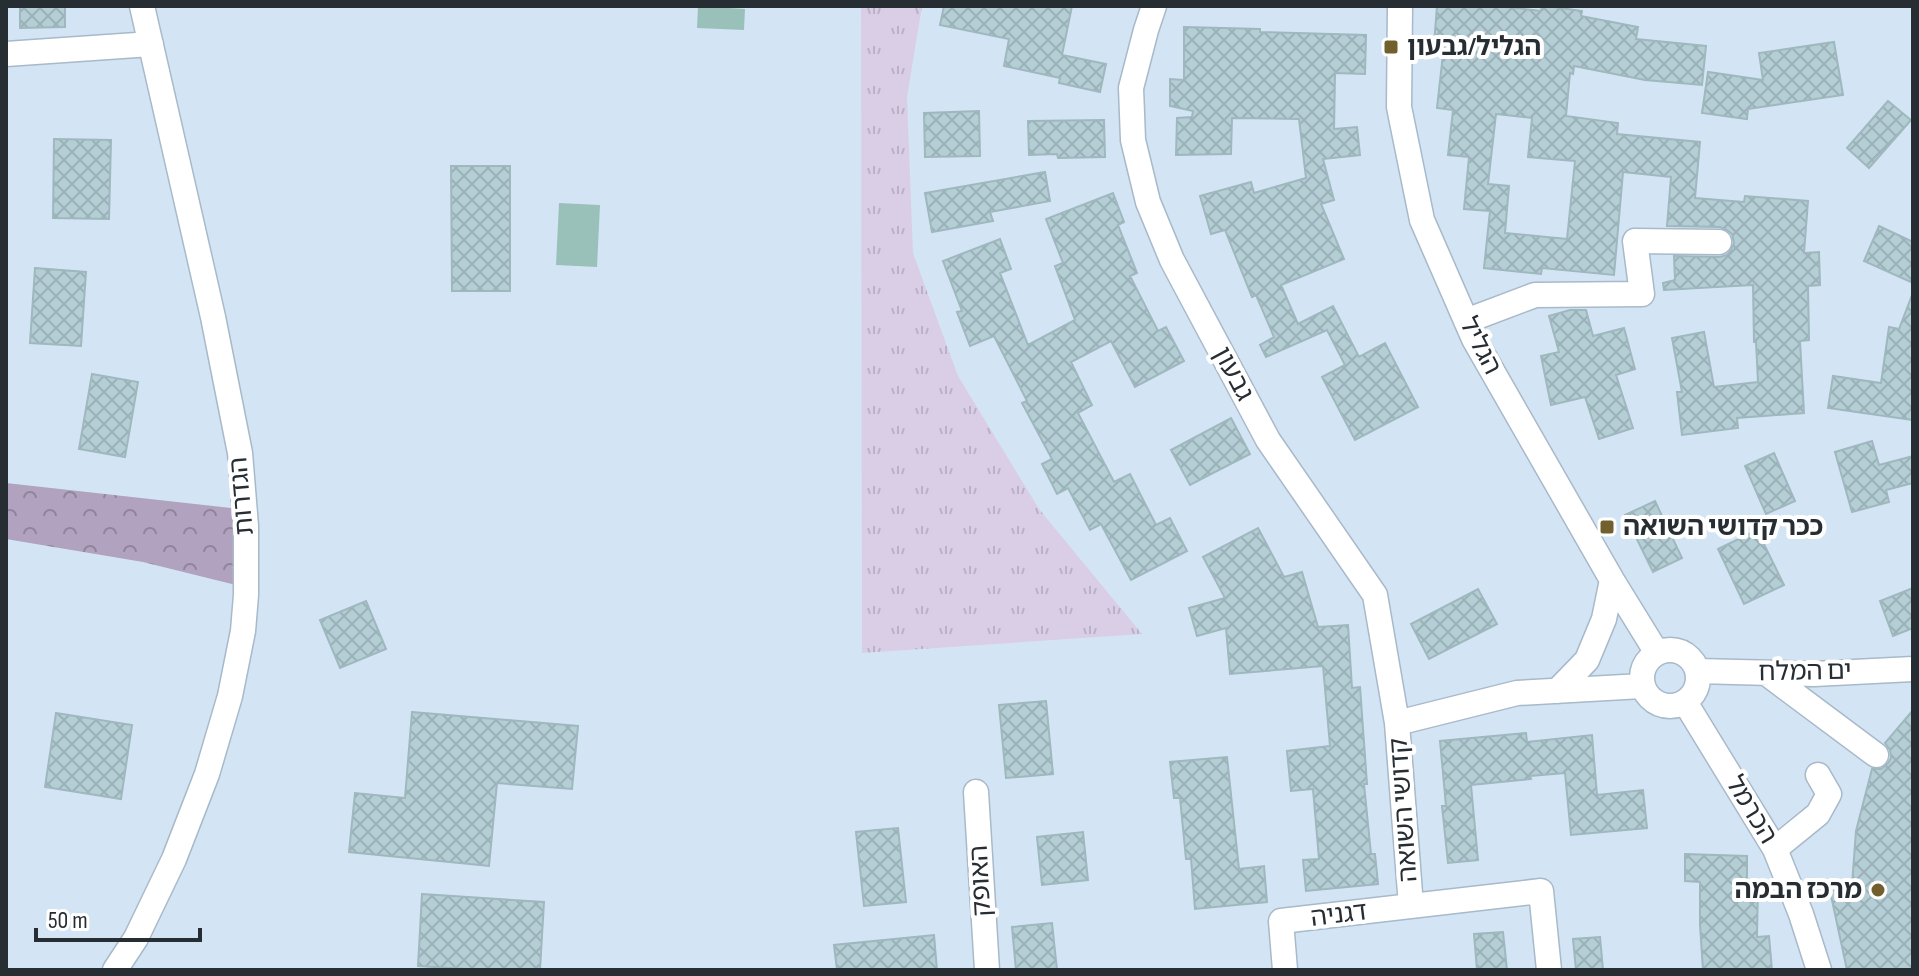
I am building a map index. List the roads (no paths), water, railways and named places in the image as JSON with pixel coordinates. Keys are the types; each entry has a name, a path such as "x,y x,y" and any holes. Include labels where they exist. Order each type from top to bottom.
{"street":[{"name":"הגדרות","path":"115,970 143,925 174,859 207,774 230,696 243,631 246,595 246,526 240,453 213,317 142,6"},
{"name":"גבעון","path":"1154,6 1131,88 1133,140 1148,202 1172,260 1268,440 1375,595 1397,723"},
{"name":"הגליל","path":"1400,6 1399,107 1422,220 1474,339 1657,653"},
{"path":"6,54 151,44"},
{"path":"1466,321 1535,295 1642,294 1635,241 1719,242"},
{"path":"1557,691 1587,660 1604,619 1612,580"},
{"path":"1668,650 1686,655 1697,671 1697,686 1685,702 1672,706 1654,702 1642,686 1641,676 1649,658 1668,650"},
{"name":"ים המלח","path":"1697,671 1814,674 1913,669"},
{"path":"1766,673 1876,755"},
{"name":"קדושי השואה","path":"1411,906 1397,723 1517,693 1642,686"},
{"name":"הכרמל","path":"1685,702 1775,849 1819,970"},
{"path":"1775,849 1818,814 1829,794 1818,775"},
{"name":"האופק","path":"976,792 987,970"},
{"name":"דגניה","path":"1285,970 1281,921 1541,891 1549,970"}],"place":[{"name":"הגליל/גבעון","path":"1391,47"},
{"name":"ככר קדושי השואה","path":"1607,527"},
{"name":"מרכז הבמה","path":"1878,890"}]}
